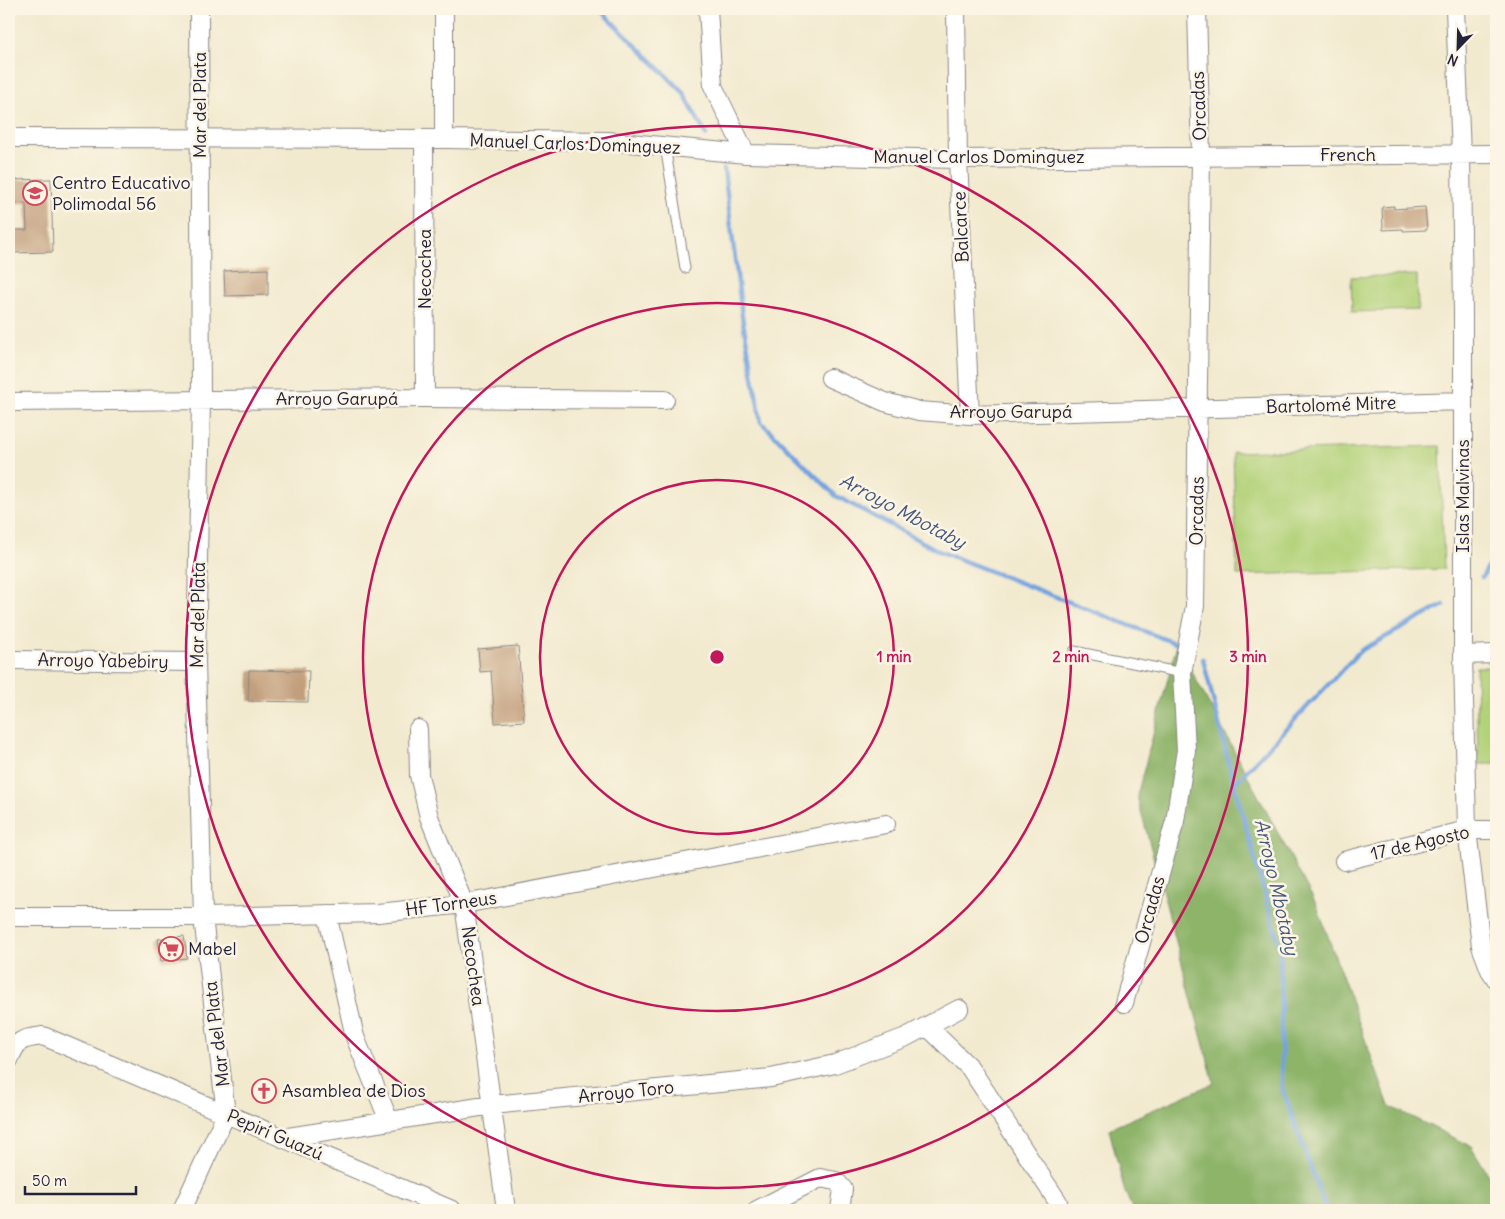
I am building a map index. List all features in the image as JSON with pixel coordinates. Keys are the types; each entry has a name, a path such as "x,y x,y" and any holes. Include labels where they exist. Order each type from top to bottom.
{"street":[{"name":"Mar del Plata","path":"199,9 201,400 196,662 203,917 226,1114"},
{"path":"444,9 444,139"},
{"name":"Balcarce","path":"956,9 958,159 970,415"},
{"name":"Orcadas","path":"1124,1003 1175,821 1186,750 1182,673 1195,606 1198,408 1201,157 1197,9"},
{"name":"Islas Malvinas","path":"1455,9 1461,154 1463,401 1462,654 1468,830 1488,946 1490,970 1496,979"},
{"path":"705,13 713,86 746,154"},
{"name":"Manuel Carlos Dominguez","path":"9,138 608,141 746,154 958,159 1201,157"},
{"name":"Necochea","path":"424,140 426,398"},
{"name":"French","path":"1201,157 1496,154"},
{"name":"Arroyo Garupá","path":"830,378 885,402 919,412 970,415 1198,408"},
{"name":"Arroyo Garupá","path":"9,402 426,398 665,400"},
{"name":"Bartolomé Mitre","path":"1198,408 1463,401"},
{"path":"1462,654 1496,654"},
{"name":"Arroyo Yabebiry","path":"9,660 196,662"},
{"name":"Necochea","path":"418,729 419,775 429,817 464,904 506,1210"},
{"name":"HF Torneus","path":"9,917 203,917 378,913 464,904 886,824"},
{"name":"17 de Agosto","path":"1344,860 1468,830 1496,830"},
{"path":"327,914 355,1037 389,1121"},
{"name":"Arroyo Toro","path":"282,1138 492,1105 771,1078 835,1064 906,1037 959,1009"},
{"path":"927,1026 970,1068 1062,1207"},
{"name":"Pepirí Guazú","path":"9,1060 13,1050 23,1039 43,1036 452,1210"},
{"path":"182,1210 226,1114"},
{"path":"757,1210 820,1178 836,1181 843,1189 840,1210"}],"lane":[{"path":"665,146 684,268"},
{"path":"1074,651 1182,673"}],"green space":[{"path":"1417,275 1418,310 1352,312 1351,277"},
{"path":"1440,446 1444,569 1237,575 1233,452"},
{"path":"1177,644 1317,906 1389,1106 1471,1146 1496,1187 1496,1210 1133,1210 1125,1192 1109,1129 1214,1083 1137,796"},
{"path":"1476,667 1496,667 1496,764 1478,764"}],"building":[{"path":"51,179 53,252 9,253 9,230 27,230 26,203 9,204 9,180"},
{"path":"1394,206 1394,209 1425,207 1427,230 1383,230 1382,207"},
{"path":"268,269 268,295 225,296 224,271"},
{"path":"518,646 524,721 495,723 491,671 480,672 478,649"},
{"path":"249,670 309,671 308,702 248,701"},
{"path":"184,936 187,958 161,961 158,939"}],"waterway":[{"name":"Arroyo Mbotaby","path":"599,9 683,92 706,135"},
{"name":"Arroyo Mbotaby","path":"724,169 742,316 761,422 836,496 941,552 1177,644"},
{"path":"1482,577 1496,554"},
{"path":"1234,784 1360,651 1444,605"},
{"name":"Arroyo Mbotaby","path":"1203,659 1234,784 1280,949 1282,1088 1326,1210"}],"place":[{"name":"Centro Educativo Polimodal 56","path":"35,193"},
{"name":"Mabel","path":"171,949"},
{"name":"Asamblea de Dios","path":"264,1091"}]}
